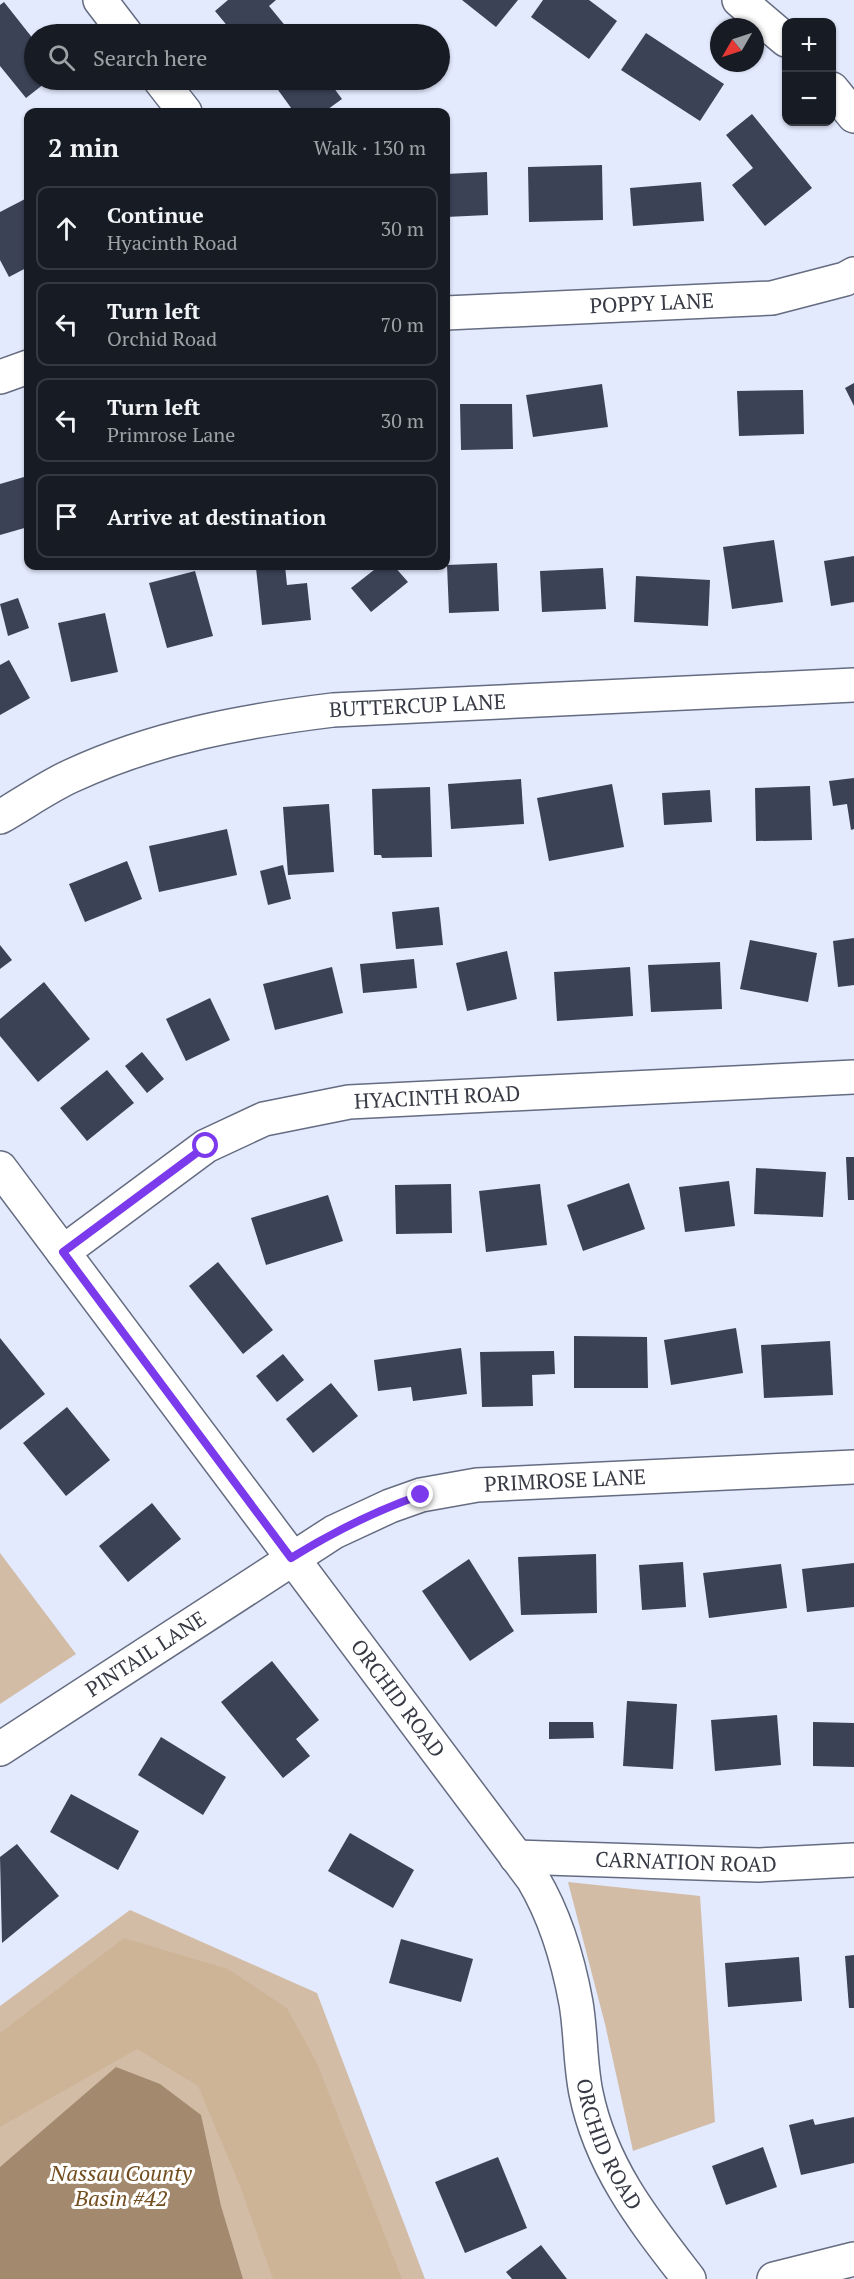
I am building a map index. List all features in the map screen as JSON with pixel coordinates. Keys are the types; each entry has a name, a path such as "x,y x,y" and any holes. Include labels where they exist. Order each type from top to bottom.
{"street":[{"path":"100,0 118,24"},
{"path":"739,0 782,36"},
{"path":"168,90 182,108"},
{"path":"836,95 854,116"},
{"name":"POPPY LANE","path":"450,313 772,298 845,279 854,274"},
{"path":"0,377 24,368"},
{"name":"BUTTERCUP LANE","path":"0,817 70,776 142,747 249,721 333,710 854,685"},
{"name":"HYACINTH ROAD","path":"63,1252 206,1146 264,1119 349,1102 854,1077"},
{"name":"ORCHID ROAD","path":"0,1168 541,1893 555,1921 576,2003 586,2094 602,2146 633,2206 688,2279"},
{"name":"PRIMROSE LANE","path":"291,1558 334,1532 390,1506 421,1495 477,1485 854,1467"},
{"name":"PINTAIL LANE","path":"0,1749 291,1558"},
{"name":"CARNATION ROAD","path":"516,1857 759,1865 854,1860"},
{"path":"774,2279 854,2259"}],"shaded area":[{"path":"0,1553 76,1654 0,1704"},
{"path":"568,1882 700,1896 715,2122 633,2151 605,2024"},
{"path":"130,1910 317,1993 425,2279 0,2279 0,2006"},
{"path":"124,1938 228,1969 287,2008 317,2063 402,2279 273,2279 240,2186 198,2086 137,2049 0,2127 0,2033"}],"water":[{"name":"Nassau County Basin #42","path":"116,2067 160,2084 201,2115 221,2206 243,2279 0,2279 0,2167"}],"building":[{"path":"228,0 276,0 269,6 284,24 226,24 215,11"},
{"path":"462,0 518,0 496,27"},
{"path":"543,0 589,0 617,21 589,59 531,17"},
{"path":"4,2 24,27 24,90 36,90 26,98 0,66 0,5"},
{"path":"646,33 724,84 700,121 621,70"},
{"path":"278,90 335,90 342,99 330,108 291,108"},
{"path":"752,114 812,188 765,226 732,185 753,168 726,135"},
{"path":"602,165 603,220 529,222 528,167"},
{"path":"487,172 488,215 450,217 450,174"},
{"path":"701,182 704,221 633,226 630,188"},
{"path":"24,200 24,269 9,277 0,260 0,212"},
{"path":"854,383 854,406 845,388"},
{"path":"602,384 608,427 533,437 526,395"},
{"path":"803,390 804,434 739,436 737,391"},
{"path":"460,404 512,404 513,449 461,450"},
{"path":"24,477 24,528 0,535 0,484"},
{"path":"774,540 783,602 732,609 723,547"},
{"path":"854,556 854,602 831,606 824,561"},
{"path":"497,563 499,611 449,613 447,570 450,570 450,565"},
{"path":"603,568 606,609 542,612 540,571"},
{"path":"256,570 285,570 287,585 307,583 311,620 262,625"},
{"path":"374,570 398,570 408,582 371,612 351,588"},
{"path":"195,571 213,636 167,648 149,583"},
{"path":"636,576 710,580 708,626 634,622"},
{"path":"18,598 29,628 8,636 0,604"},
{"path":"105,613 118,672 71,682 58,623"},
{"path":"9,660 30,698 0,715 0,665"},
{"path":"854,778 854,829 851,830 847,804 833,806 829,781"},
{"path":"521,779 524,824 451,829 448,784"},
{"path":"612,784 624,847 549,861 537,798"},
{"path":"810,786 812,840 756,841 755,788"},
{"path":"430,787 432,857 382,858 381,855 374,855 372,789"},
{"path":"710,790 712,822 664,825 662,793"},
{"path":"329,804 334,872 288,875 283,807"},
{"path":"227,829 237,875 159,892 149,846"},
{"path":"127,861 142,899 85,922 69,884"},
{"path":"283,865 291,899 268,905 260,871"},
{"path":"439,907 443,945 396,949 392,912"},
{"path":"854,938 854,985 838,987 833,941"},
{"path":"750,940 817,953 808,1002 740,989"},
{"path":"0,945 12,960 0,969"},
{"path":"507,951 517,999 467,1011 456,963"},
{"path":"414,959 417,988 363,993 360,964"},
{"path":"720,962 722,1009 651,1012 648,965"},
{"path":"332,967 343,1013 275,1030 263,984"},
{"path":"630,967 633,1016 557,1021 554,972"},
{"path":"44,982 90,1039 38,1082 0,1036 0,1019"},
{"path":"210,998 230,1040 186,1061 166,1019"},
{"path":"142,1052 164,1079 147,1093 125,1066"},
{"path":"107,1070 134,1103 87,1141 60,1108"},
{"path":"846,1157 854,1157 854,1200 848,1200"},
{"path":"756,1168 826,1172 823,1217 754,1214"},
{"path":"729,1181 735,1226 685,1232 679,1187"},
{"path":"629,1183 645,1229 583,1251 567,1205"},
{"path":"451,1184 452,1233 396,1234 395,1185"},
{"path":"540,1184 547,1245 486,1252 479,1191"},
{"path":"328,1195 343,1241 266,1265 251,1218"},
{"path":"218,1262 273,1330 243,1354 189,1286"},
{"path":"736,1328 743,1373 671,1385 664,1340"},
{"path":"574,1336 647,1337 648,1388 574,1388"},
{"path":"0,1338 45,1394 0,1430"},
{"path":"830,1341 833,1395 764,1398 761,1345"},
{"path":"461,1348 467,1394 413,1401 411,1387 378,1391 374,1360"},
{"path":"554,1351 555,1374 532,1375 533,1406 482,1407 480,1352"},
{"path":"283,1354 304,1380 277,1402 256,1376"},
{"path":"331,1383 358,1416 313,1453 286,1419"},
{"path":"67,1407 110,1460 66,1496 23,1443"},
{"path":"152,1503 181,1539 128,1582 99,1546"},
{"path":"596,1554 597,1613 521,1615 518,1557"},
{"path":"469,1559 514,1631 470,1661 422,1591"},
{"path":"683,1562 686,1607 642,1610 639,1565"},
{"path":"854,1563 854,1607 807,1612 802,1569"},
{"path":"781,1564 787,1608 709,1618 703,1573"},
{"path":"272,1661 319,1720 296,1739 310,1756 283,1778 221,1702"},
{"path":"627,1701 677,1704 673,1769 623,1766"},
{"path":"777,1715 781,1765 715,1771 711,1720"},
{"path":"549,1722 593,1722 594,1738 549,1739"},
{"path":"813,1722 854,1723 854,1767 813,1766"},
{"path":"161,1737 226,1777 203,1815 138,1775"},
{"path":"71,1794 139,1831 118,1870 50,1832"},
{"path":"350,1833 414,1870 393,1908 328,1871"},
{"path":"17,1844 59,1896 2,1943 0,1857"},
{"path":"401,1939 473,1959 461,2002 389,1983"},
{"path":"854,1955 854,2008 849,2008 845,1956"},
{"path":"799,1957 802,2001 728,2007 725,1963"},
{"path":"854,2117 854,2163 801,2175 789,2125 813,2119 815,2125"},
{"path":"763,2147 777,2187 726,2205 712,2166"},
{"path":"498,2157 527,2228 465,2253 435,2182"},
{"path":"541,2245 567,2279 512,2279 506,2272"}],"route":[{"path":"206,1146 63,1252 291,1558 334,1532 390,1506 421,1495"}]}
